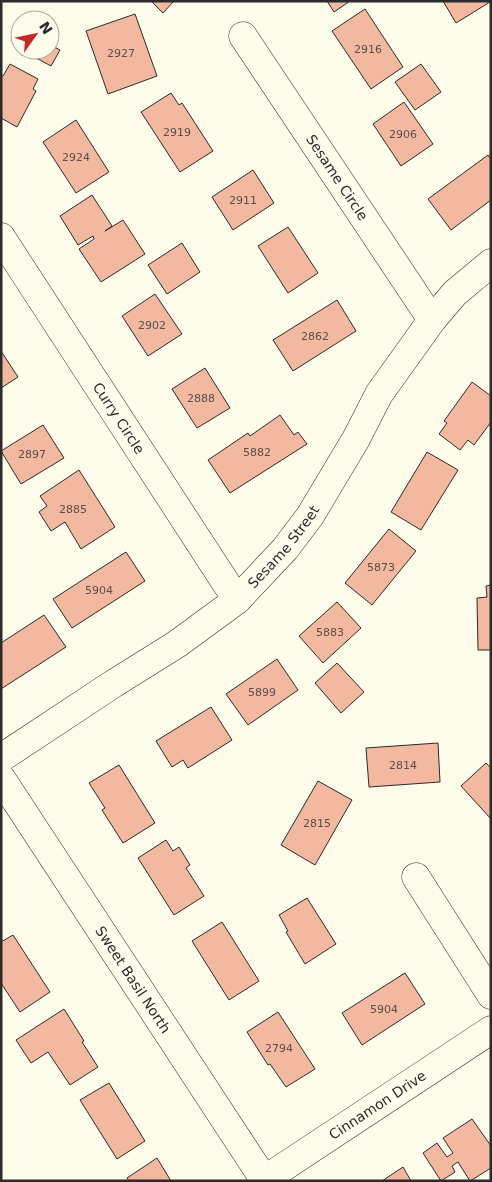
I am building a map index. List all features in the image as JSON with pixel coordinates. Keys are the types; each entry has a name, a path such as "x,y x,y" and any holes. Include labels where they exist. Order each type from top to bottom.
{"street":[{"name":"Sesame Circle","path":"243,36 432,320"},
{"name":"Curry Circle","path":"1,237 237,600"},
{"name":"Sesame Street","path":"1,758 177,644 237,600 285,549 310,516 356,439 380,394 432,320 455,293 491,263"},
{"name":"Sweet Basil North","path":"1,778 264,1180"},
{"path":"416,877 491,995"},
{"name":"Cinnamon Drive","path":"264,1180 491,1030"}],"building":[{"path":"151,1 174,1 163,13"},
{"path":"327,1 350,1 334,12"},
{"path":"443,1 489,1 490,2 456,23"},
{"path":"365,9 403,67 371,89 332,31"},
{"path":"135,14 157,76 108,94 86,31"},
{"path":"40,60 54,60 51,66"},
{"path":"10,64 38,79 33,89 36,91 17,127 1,118 1,76 3,76"},
{"path":"421,64 441,92 415,110 395,82"},
{"path":"171,93 179,105 182,103 213,151 180,172 141,112"},
{"path":"404,102 433,144 401,166 373,124"},
{"path":"76,120 109,172 76,193 43,142"},
{"path":"488,155 491,159 491,200 451,230 428,199"},
{"path":"253,170 274,203 233,230 212,197"},
{"path":"92,195 112,226 105,231 123,220 145,254 101,282 79,249 94,239 93,236 78,245 60,216"},
{"path":"288,227 318,273 288,293 258,246"},
{"path":"182,243 200,272 167,294 148,265"},
{"path":"155,294 182,334 148,356 122,316"},
{"path":"337,300 356,331 293,371 273,340"},
{"path":"1,351 18,377 1,388"},
{"path":"205,368 230,408 197,428 172,389"},
{"path":"472,382 491,396 491,422 474,445 468,440 460,450 439,434 447,423 444,421"},
{"path":"280,415 294,435 298,432 307,444 230,493 208,460 248,433 250,436"},
{"path":"43,425 64,458 21,484 1,451"},
{"path":"427,452 458,470 421,530 391,512"},
{"path":"79,470 115,527 81,549 65,522 51,531 39,512 47,506 40,496"},
{"path":"389,529 416,551 372,605 345,583"},
{"path":"126,552 145,581 72,628 53,599"},
{"path":"491,585 491,650 478,650 477,598 487,597 486,586"},
{"path":"337,602 361,628 323,663 299,636"},
{"path":"44,615 66,647 1,689 1,643"},
{"path":"277,659 298,690 248,725 226,694"},
{"path":"337,663 364,692 341,713 315,683"},
{"path":"211,707 232,740 188,768 183,760 172,767 156,741"},
{"path":"438,743 440,782 369,787 366,748"},
{"path":"486,763 491,768 491,819 461,786"},
{"path":"119,765 155,823 123,843 102,810 105,808 89,783"},
{"path":"318,781 352,800 315,865 281,845"},
{"path":"166,840 173,851 179,847 190,865 186,868 204,896 174,915 138,858"},
{"path":"307,898 336,944 305,964 286,932 288,931 279,915"},
{"path":"222,922 259,981 229,1000 192,941"},
{"path":"13,935 50,992 20,1012 1,983 1,942"},
{"path":"405,973 425,1004 362,1045 342,1013"},
{"path":"64,1009 98,1067 70,1085 48,1052 31,1063 16,1040"},
{"path":"278,1012 315,1069 286,1087 270,1064 268,1065 247,1032"},
{"path":"109,1083 145,1141 117,1159 80,1100"},
{"path":"472,1119 491,1146 491,1168 470,1181 458,1162 452,1166 455,1172 441,1181 423,1153 437,1143 447,1157 453,1153 443,1138"},
{"path":"157,1158 171,1181 129,1181 127,1178"},
{"path":"403,1167 411,1181 382,1181"}]}
